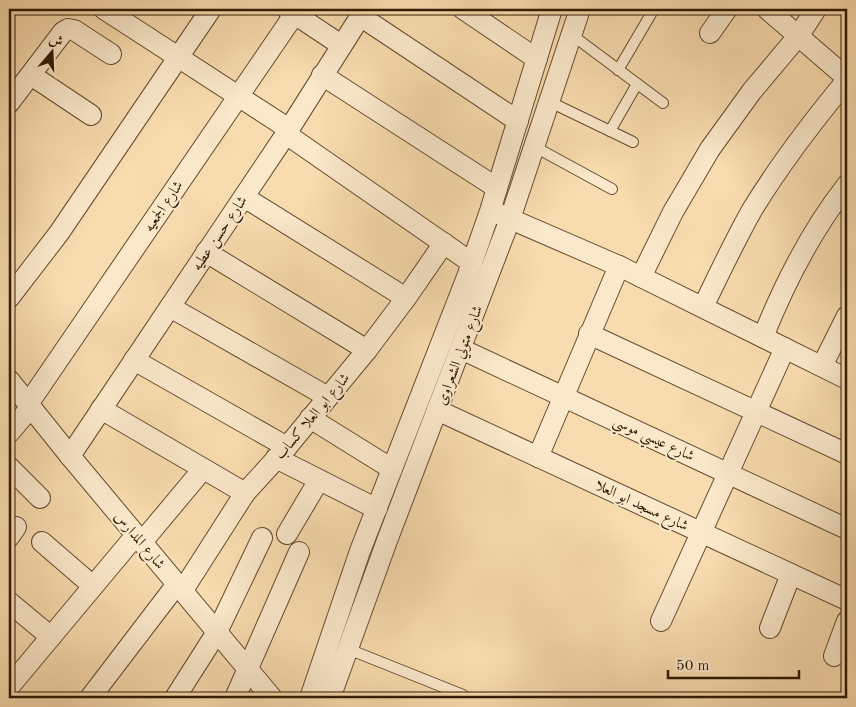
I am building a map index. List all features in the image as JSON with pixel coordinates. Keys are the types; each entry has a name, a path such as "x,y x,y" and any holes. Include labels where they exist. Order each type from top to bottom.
{"street":[{"path":"104,9 131,16 179,57 239,96 472,263"},
{"path":"9,298 59,233 211,9"},
{"path":"463,9 537,58"},
{"name":"شارع متولي الشعراوى","path":"310,698 360,551 472,263 490,211 552,9"},
{"name":"شارع متولي الشعراوى","path":"330,698 510,219 580,9"},
{"path":"710,33 727,9"},
{"path":"703,307 726,258 752,210 803,135 847,79 767,9"},
{"path":"642,277 673,212 710,149 752,90 799,36 816,9"},
{"path":"293,10 341,45"},
{"name":"شارع الجمعيه","path":"9,433 239,96 293,10"},
{"path":"364,11 518,121"},
{"name":"شارع حسن عطيه","path":"70,456 287,132 364,11"},
{"path":"9,103 68,29 74,30 111,54"},
{"path":"31,75 91,116"},
{"path":"322,75 497,188"},
{"path":"763,337 782,290 805,246 832,204 847,185"},
{"path":"244,197 406,298"},
{"path":"490,211 619,266 847,379"},
{"name":"شارع ابو العلا كساب","path":"90,698 180,587 245,493 282,453 367,350 444,243"},
{"path":"206,252 367,350"},
{"path":"538,457 619,266"},
{"path":"170,307 328,397"},
{"path":"822,366 847,316"},
{"path":"589,334 847,454"},
{"name":"شارع عيسي موسي","path":"461,348 847,529"},
{"path":"661,621 785,348"},
{"path":"134,360 282,453 319,480 377,509"},
{"name":"شارع المدارس","path":"9,380 272,698"},
{"path":"101,409 245,493"},
{"name":"شارع مسجد ابو العلا","path":"437,410 847,600"},
{"path":"310,418 392,469"},
{"path":"9,467 40,498"},
{"path":"9,687 94,586 203,468"},
{"path":"287,534 319,480"},
{"path":"175,698 217,632 262,538"},
{"path":"42,542 94,586"},
{"path":"235,698 299,552"},
{"path":"770,628 791,574"},
{"path":"9,602 51,637"},
{"path":"834,656 847,621"}],"lane":[{"path":"618,70 651,14"},
{"path":"572,35 663,103"},
{"path":"610,131 637,84"},
{"path":"550,102 633,142"},
{"path":"535,147 612,189"},
{"path":"348,649 463,695"}]}
